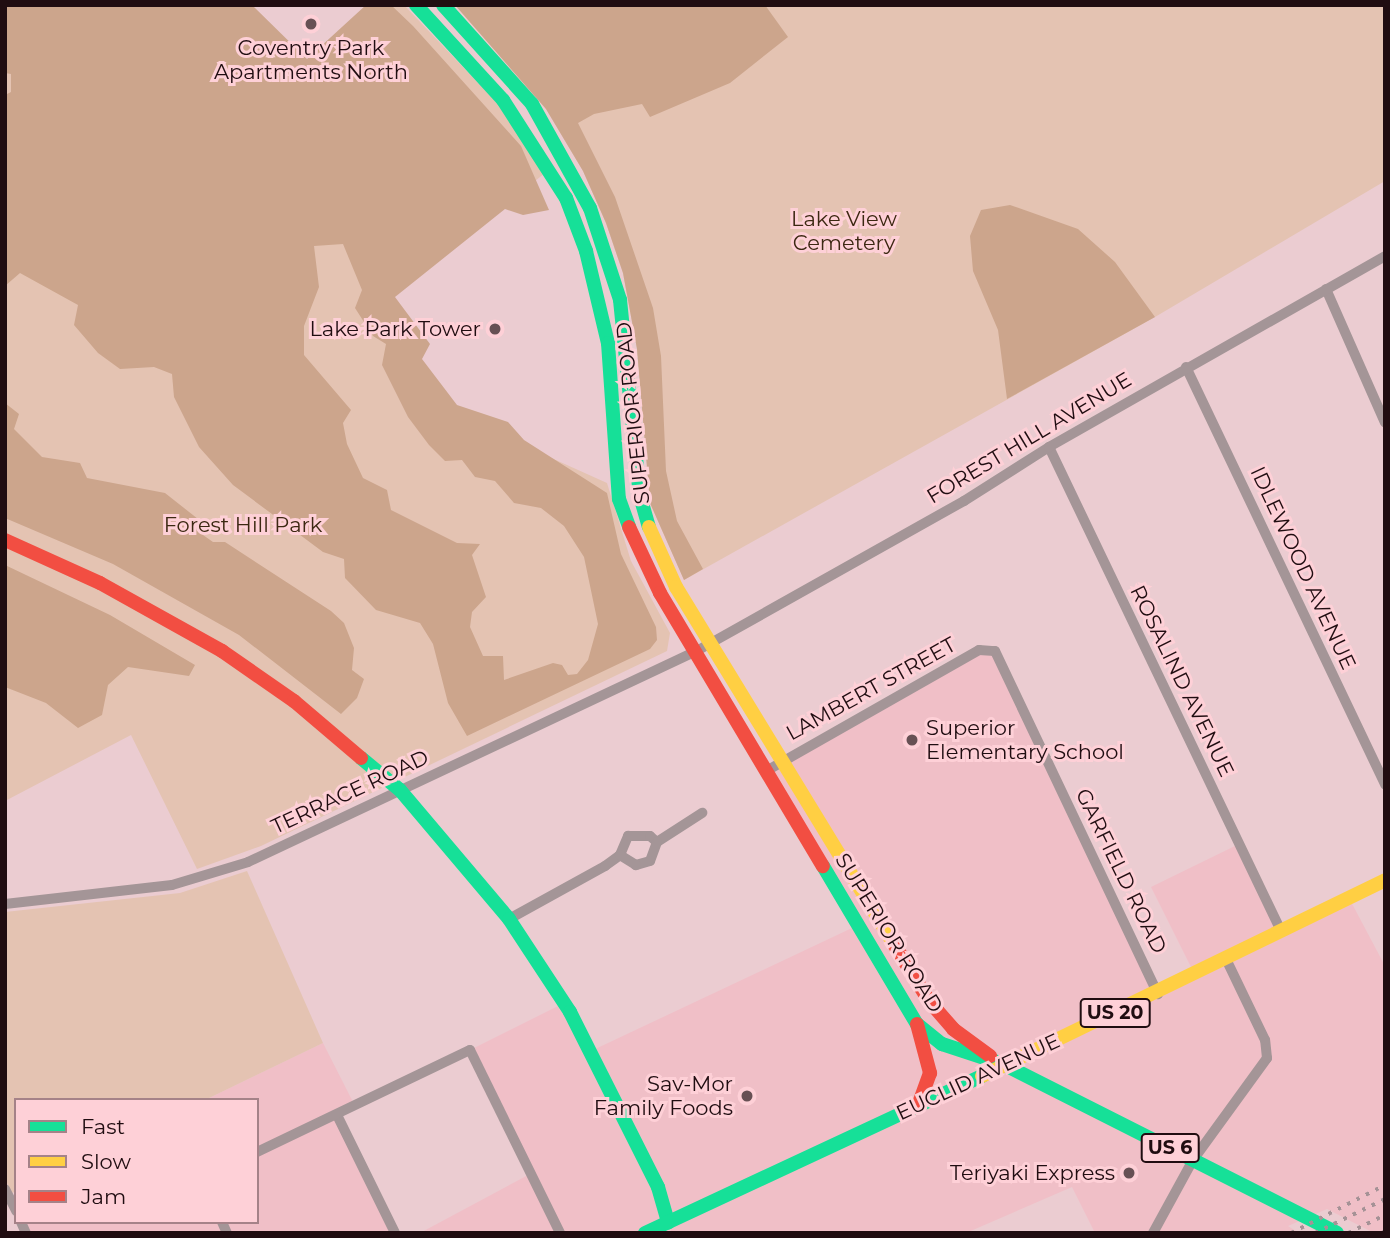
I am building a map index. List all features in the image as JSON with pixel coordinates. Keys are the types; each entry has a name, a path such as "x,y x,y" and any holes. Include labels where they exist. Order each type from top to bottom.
{"main road":[{"name":"SUPERIOR ROAD","path":"416,5 529,133 566,198 595,283 611,373 614,470 622,508 640,556 693,653 768,770 917,1024 943,1044 1003,1063"},
{"name":"SUPERIOR ROAD","path":"443,5 508,74 554,137 590,208 616,280 630,373 635,465 646,520 676,587 929,1001 953,1029 1003,1063"},
{"path":"595,283 616,280"},
{"path":"611,373 630,373"},
{"path":"5,540 112,589 222,651 294,701 400,790 509,919 600,1069 658,1187 670,1228"},
{"name":"EUCLID AVENUE","path":"645,1233 670,1228 1003,1063 1158,994 1385,880"},
{"path":"917,1024 930,1073 919,1104"},
{"name":"US 6","path":"1003,1063 1337,1233"}],"street":[{"name":"FOREST HILL AVENUE","path":"693,653 964,501 1049,447 1186,367 1385,256"},
{"path":"1326,289 1385,423"},
{"name":"IDLEWOOD AVENUE","path":"1186,367 1385,785"},
{"name":"ROSALIND AVENUE","path":"1049,447 1281,931"},
{"name":"LAMBERT STREET","path":"768,770 979,650 995,651"},
{"name":"GARFIELD ROAD","path":"995,651 1158,994"},
{"name":"TERRACE ROAD","path":"5,904 154,888 207,876 248,862 693,653"},
{"path":"620,855 636,865 650,861 657,842 702,813"},
{"path":"509,919 620,855 628,836 650,836 657,842"},
{"path":"1153,1233 1193,1160 1267,1058 1265,1040 1226,959"},
{"path":"259,1152 470,1050 560,1233"},
{"path":"337,1115 395,1233"},
{"path":"5,1189 14,1208"}],"shaded area":[{"path":"5,5 252,5 307,59 366,5 391,5 521,146 549,210 523,215 505,209 395,297 430,344 422,359 457,405 508,422 524,440 607,493 621,554 656,627 657,640 650,649 467,736 448,703 433,644 420,623 376,610 345,578 344,559 323,552 233,485 199,447 174,397 172,374 154,367 120,369 98,353 74,325 78,305 20,273 5,286 5,95 11,92 11,74 5,73","holes":["343,244 362,290 355,308 373,336 386,344 382,365 408,417 429,445 445,461 462,460 475,477 495,481 514,503 541,508 564,526 584,557 598,624 588,660 577,674 568,675 562,665 553,663 504,680 503,656 483,656 470,627 472,612 486,597 472,555 480,544 457,543 391,510 387,490 363,478 347,444 343,423 351,410 304,355 304,326 319,287 314,246"]},
{"path":"455,5 765,5 788,37 730,83 650,117 642,104 594,114 578,123 615,197 653,308 661,356 666,471 677,521 703,569 684,580 650,503 637,349 623,273 606,223 583,171 546,109"},
{"path":"1010,205 1078,229 1115,262 1155,317 1007,399 998,330 973,271 970,236 981,210"},
{"path":"5,403 19,414 14,429 42,457 80,463 87,478 165,493 198,519 203,535 213,542 225,542 331,611 344,623 354,648 352,670 364,679 357,698 341,714 239,635 113,564 5,518"},
{"path":"5,565 110,615 195,665 189,676 128,667 108,685 102,715 78,728 46,703 5,687"},
{"path":"979,650 995,651 1158,993 1195,975 1151,887 1239,844 1281,931 1349,898 1385,966 1385,1233 1374,1233 1327,1209 1288,1226 1299,1233 1095,1233 1072,1187 966,1233 672,1233 667,1223 645,1233 420,1233 530,1174 470,1050 564,1003 591,1051 852,928 768,770"},
{"path":"323,1043 355,1106 338,1114 395,1233 26,1233 22,1224 259,1224 259,1098 209,1098"}],"green space":[{"name":"Forest Hill Park","path":"5,5 304,86 389,5 404,5 498,104 545,173 373,311 462,418 607,483 631,561 670,633 667,651 261,846 197,869 131,735 5,801"},
{"name":"Lake View Cemetery","path":"455,5 1385,5 1385,181 1155,317 684,580 650,503 637,349 623,273 606,223 583,171 546,109"},
{"path":"247,871 323,1043 209,1098 14,1098 12,1193 5,1179 5,912 180,893"}],"railway":[{"path":"1291,1233 1385,1185"},
{"path":"1315,1233 1385,1199"},
{"path":"1348,1233 1385,1215"}],"traffic: fast":[{"path":"416,5 503,100 566,198 586,251 608,343 619,499 629,527"},
{"path":"443,5 532,104 590,208 620,300 640,496 649,527"},
{"path":"361,758 400,790 509,919 570,1012 658,1187 668,1223"},
{"path":"823,866 917,1024 942,1044 1003,1064"},
{"path":"1003,1064 1337,1233"},
{"path":"645,1233 982,1076"}],"traffic: slow":[{"path":"649,527 676,587 894,944"},
{"path":"982,1076 1385,880"}],"traffic: jam":[{"path":"629,527 660,593 823,866"},
{"path":"5,540 100,583 222,651 294,701 361,758"},
{"path":"894,944 929,1001 953,1029 990,1056"},
{"path":"917,1024 930,1073 919,1103"}],"place":[{"name":"Coventry Park Apartments North","path":"311,24"},
{"name":"Lake Park Tower","path":"495,329"},
{"name":"Superior Elementary School","path":"912,740"},
{"name":"Sav-Mor Family Foods","path":"747,1096"},
{"name":"Teriyaki Express","path":"1129,1173"}]}
